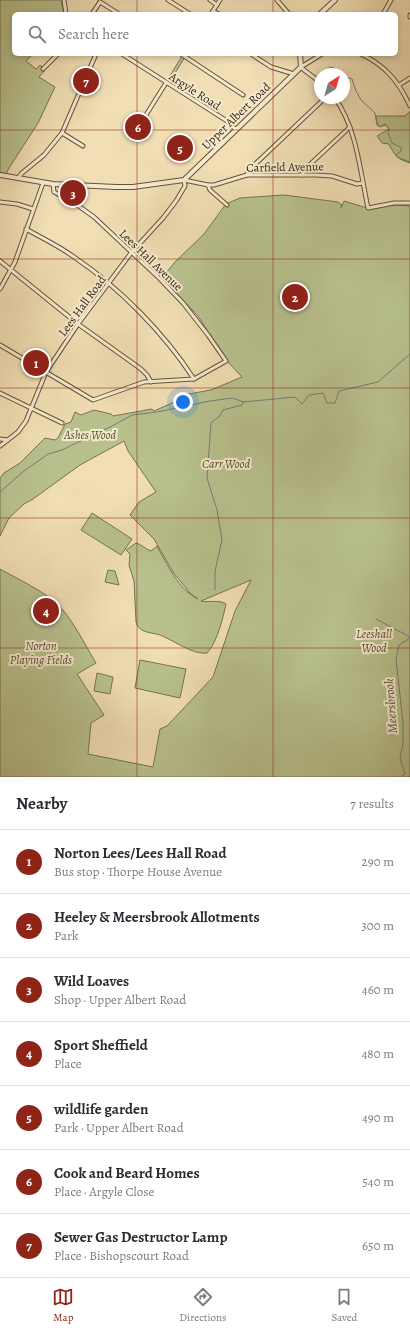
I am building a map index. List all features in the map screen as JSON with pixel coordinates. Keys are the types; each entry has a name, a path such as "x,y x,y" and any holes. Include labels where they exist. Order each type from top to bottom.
{"street":[{"path":"64,0 66,12"},
{"path":"168,0 187,12"},
{"path":"210,0 217,5"},
{"path":"212,12 220,0"},
{"path":"277,0 287,12"},
{"path":"322,12 335,0"},
{"path":"384,12 391,0"},
{"path":"93,12 100,1 116,12"},
{"path":"43,69 56,56"},
{"path":"18,178 51,147 62,133 95,56"},
{"name":"Argyle Road","path":"126,56 237,129"},
{"path":"185,56 243,95"},
{"path":"254,56 271,67 294,74"},
{"path":"300,56 301,67 314,78"},
{"path":"301,67 319,56"},
{"path":"365,56 383,66 399,85 410,106"},
{"name":"Upper Albert Road","path":"184,180 301,67"},
{"path":"399,85 410,78"},
{"path":"144,118 166,83"},
{"path":"247,175 249,170 319,104"},
{"path":"339,104 350,127 368,208 394,203 410,203"},
{"path":"302,175 305,168 350,127"},
{"path":"62,133 83,146"},
{"path":"0,175 53,184 133,187 184,180"},
{"name":"Carfield Avenue","path":"184,180 214,185 247,175 324,175 357,184 363,183"},
{"name":"Lees Hall Road","path":"0,446 22,427 46,372 78,324 131,253 163,218 176,201 186,186 184,180"},
{"path":"0,289 20,248 43,182"},
{"name":"Lees Hall Avenue","path":"53,184 54,192 94,217 183,303 208,335 226,361 194,379"},
{"path":"208,185 210,190 227,205"},
{"path":"0,202 17,204 33,209"},
{"path":"26,229 74,257 108,284 158,332 194,379"},
{"path":"0,261 78,324 141,369 147,374 151,382"},
{"path":"0,345 94,400 144,382 194,379"},
{"path":"0,393 62,423"},
{"path":"0,439 8,440"}],"green space":[{"path":"0,0 61,0 64,12 12,12 12,56 31,56 26,61 36,69 40,65 45,70 39,77 55,87 38,123 6,174 0,172"},
{"path":"182,56 185,57 170,81 168,79"},
{"path":"410,111 410,163 397,156 389,144 382,143 377,136 389,129 385,124 380,127 377,123 376,116 405,116"},
{"path":"175,140 190,149 182,157 170,147"},
{"path":"284,195 338,202 342,205 341,208 344,201 367,208 397,205 410,206 410,777 0,777 0,569 51,598 67,615 96,663 77,674 104,715 91,723 88,754 153,767 160,729 167,726 213,677 235,611 251,580 201,601 220,602 226,604 217,637 211,649 207,653 189,650 160,635 146,632 139,628 136,622 134,581 129,565 130,554 126,550 136,543 151,551 157,546 179,583 191,595 198,599 190,593 173,572 154,539 130,515 139,502 156,492 128,451 124,441 80,465 24,504 9,518 0,536 0,478 4,473 20,463 45,438 55,440 58,438 65,424 71,422 75,412 81,415 94,410 111,414 113,416 152,409 154,411 170,404 183,395 211,390 242,377 227,361 198,316 162,278 175,262 204,234 226,204 240,198"},
{"path":"92,513 132,539 121,555 81,530"},
{"path":"108,570 115,571 119,585 105,582"},
{"path":"140,660 186,669 180,698 135,688"},
{"path":"97,673 113,677 110,694 94,691"}],"waterway":[{"path":"329,67 334,68"},
{"path":"350,78 352,79 361,100 375,113 377,125 380,127 386,125 389,129 388,133 392,143 402,148 396,155 397,157 410,162"},
{"path":"0,492 24,471 48,454 62,450 132,415 233,398 243,402 295,397 302,404 309,395 323,393 327,403 335,403 339,391 378,382 410,354"},
{"path":"215,590 215,571 222,540 217,510 207,478 211,423 220,416 223,410 242,405 243,402"},
{"path":"376,619 410,637"},
{"name":"Meersbrook","path":"400,777 405,774 400,758 403,744 403,723 396,659 399,645 410,638"}],"place":[{"name":"Sewer Gas Destructor Lamp","path":"86,81"},
{"name":"Cook and Beard Homes","path":"138,127"},
{"name":"wildlife garden","path":"180,148"},
{"name":"Wild Loaves","path":"73,193"},
{"name":"Heeley & Meersbrook Allotments","path":"295,297"},
{"name":"Norton Lees/Lees Hall Road","path":"36,363"},
{"name":"Sport Sheffield","path":"46,611"}],"park label":[{"name":"Ashes Wood","path":"90,435"},
{"name":"Carr Wood","path":"226,464"},
{"name":"Leeshall Wood","path":"374,641"},
{"name":"Norton Playing Fields","path":"41,653"}]}
